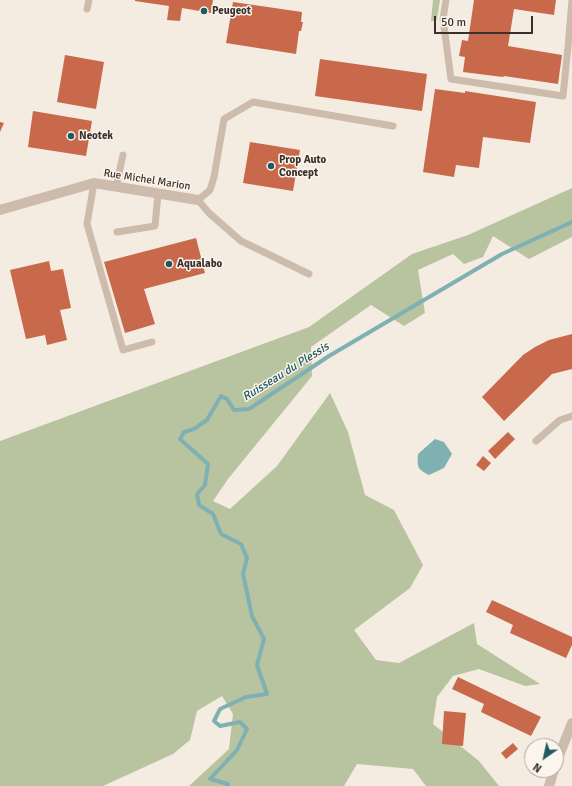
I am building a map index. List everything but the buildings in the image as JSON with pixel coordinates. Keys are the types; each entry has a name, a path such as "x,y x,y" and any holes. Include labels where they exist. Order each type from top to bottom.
{"street":[{"name":"Rue Michel Marion","path":"0,210 94,183 198,200"},
{"path":"564,743 572,723"}],"lane":[{"path":"87,9 89,0"},
{"path":"446,0 443,20 451,79 563,96 572,0"},
{"path":"309,274 241,241 209,213 198,200 210,190 214,177 224,119 253,102 393,126"},
{"path":"116,187 123,155"},
{"path":"94,183 87,224 123,350 152,342"},
{"path":"117,232 155,226 158,194"},
{"path":"536,441 560,420 572,416"}],"green space":[{"path":"433,0 440,0 437,19 435,21 431,21"},
{"path":"572,188 572,237 529,259 493,236 483,257 464,264 453,254 418,270 425,313 404,326 371,305 311,347 312,376 228,479 213,501 230,509 277,466 330,393 348,432 365,495 394,510 423,565 410,588 354,630 376,660 399,663 474,623 477,644 540,684 525,686 479,669 453,676 437,697 433,724 479,761 499,786 426,786 413,769 357,764 344,786 189,786 229,749 233,714 222,696 197,711 190,740 173,754 103,786 0,786 0,441 309,327 412,254 468,235"}],"water":[{"path":"435,439 444,442 452,454 444,468 429,475 420,469 418,454"}],"waterway":[{"name":"Ruisseau du Plessis","path":"227,786 228,784 210,779 237,750 247,729 240,722 220,726 214,721 220,709 246,697 267,694 257,665 264,639 252,616 243,574 247,558 241,544 221,534 213,514 199,505 197,494 205,485 208,464 180,439 184,432 194,429 207,420 221,396 227,399 234,410 249,409 329,356 502,254 572,222"}],"place":[{"name":"Peugeot","path":"204,11"},
{"name":"Neotek","path":"71,136"},
{"name":"Prop Auto Concept","path":"271,166"},
{"name":"Aqualabo","path":"169,264"}]}
